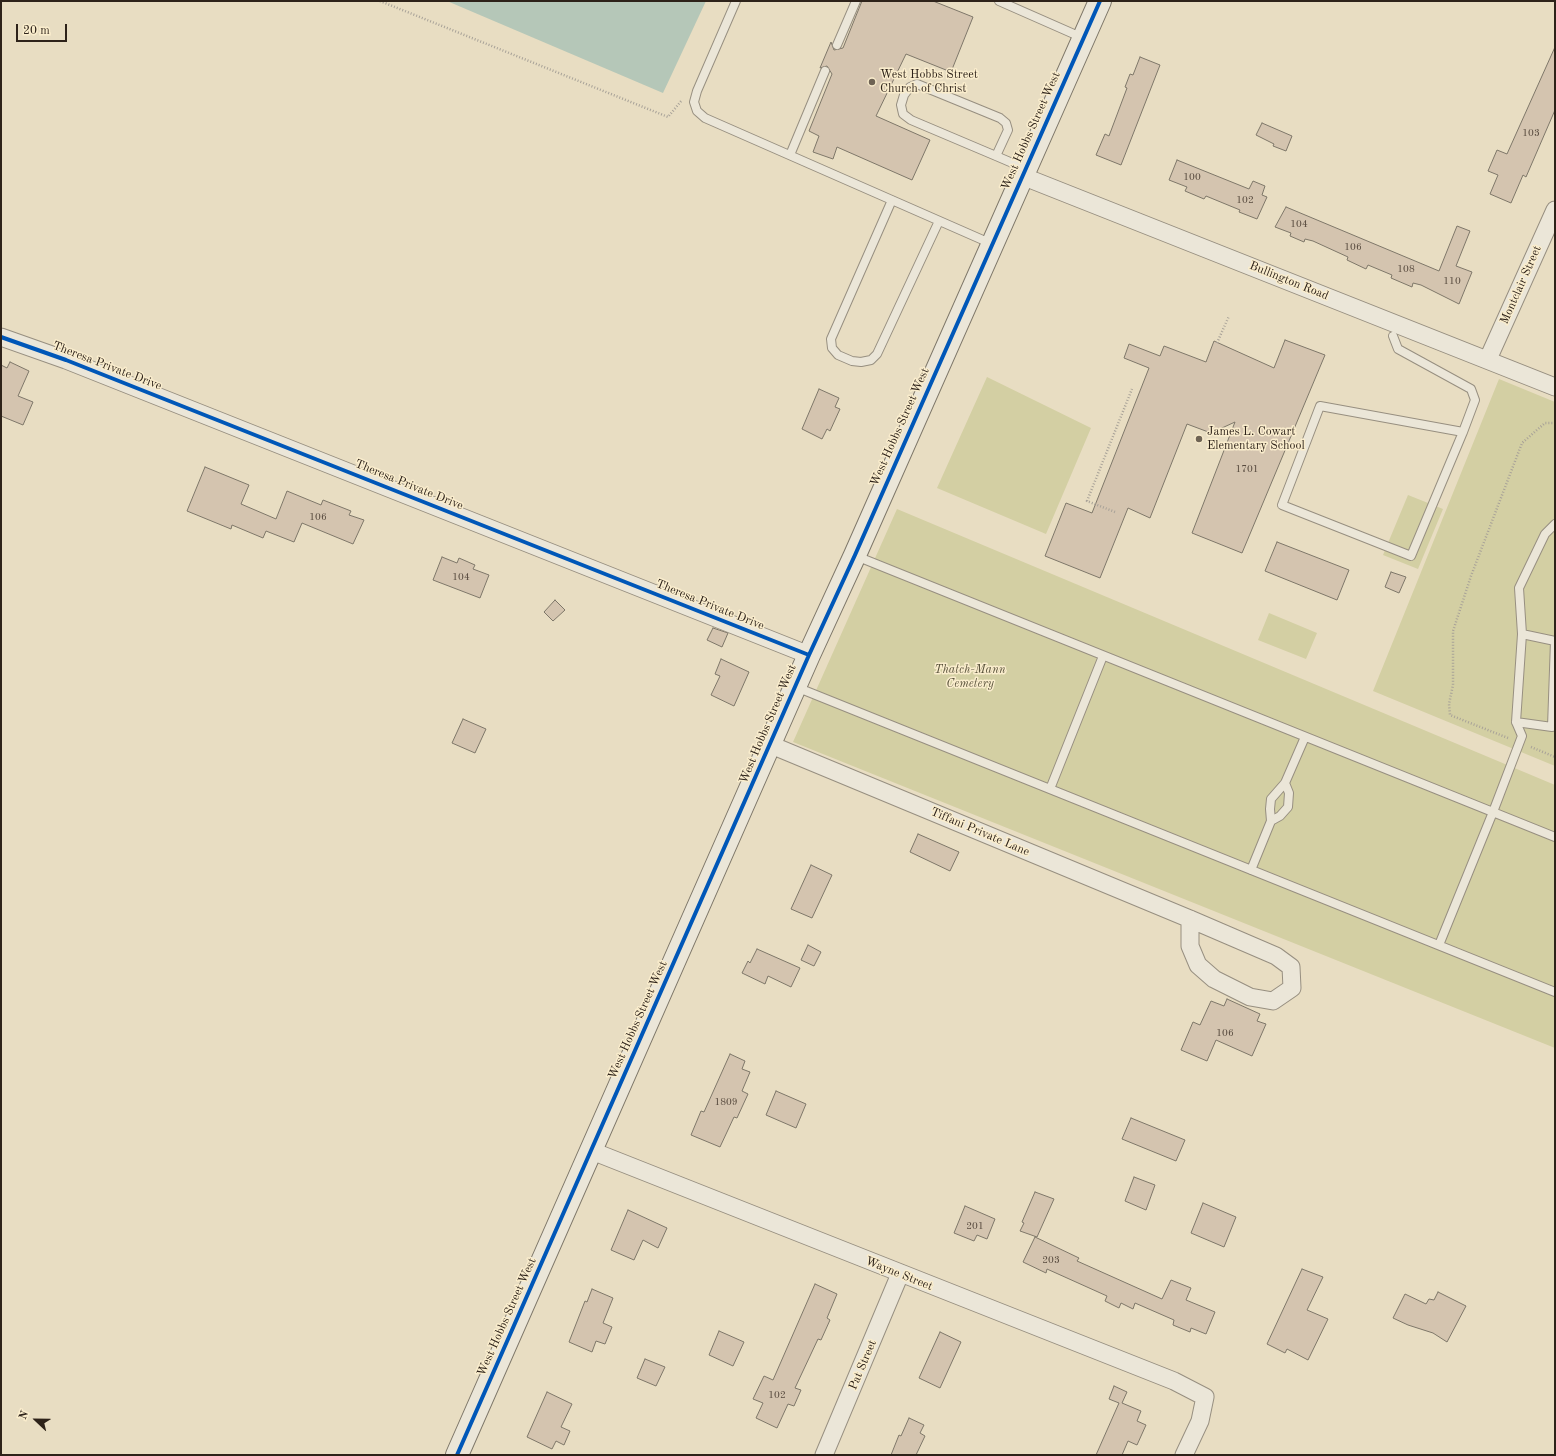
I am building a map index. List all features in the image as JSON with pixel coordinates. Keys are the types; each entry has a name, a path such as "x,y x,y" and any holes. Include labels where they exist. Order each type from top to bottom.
{"street":[{"name":"West Hobbs Street West","path":"457,1455 771,745 809,655 855,555 1100,1"},
{"name":"Bullington Road","path":"1024,172 1555,387"},
{"name":"Montclair Street","path":"1488,360 1555,210"},
{"name":"Theresa Private Drive","path":"1,337 66,360 809,655"},
{"name":"Tiffani Private Lane","path":"771,745 1190,919 1276,956 1292,967 1292,988 1273,1001 1250,997 1214,979 1198,965 1190,946 1190,919"},
{"name":"Wayne Street","path":"592,1151 1174,1381 1205,1397 1200,1421 1184,1455"},
{"name":"Pat Street","path":"824,1455 900,1274"}],"lane":[{"path":"736,1 697,91 694,102 697,111 705,118 992,244"},
{"path":"837,45 856,1"},
{"path":"999,1 1084,38"},
{"path":"790,155 826,71"},
{"path":"996,156 1008,130 1006,122 1000,118 917,84 910,87 904,95 901,104 903,114 911,120 996,156 1024,172"},
{"path":"892,200 831,340 832,348 838,355 852,361 861,362 871,360 877,354 939,221"},
{"path":"1393,336 1398,349 1471,389 1475,400 1464,432 1411,556 1282,505 1320,406 1464,432"},
{"path":"1439,945 1522,736 1516,722 1522,634 1519,588 1545,534 1555,524"},
{"path":"855,555 1555,837"},
{"path":"1516,722 1552,727 1555,641 1522,634"},
{"path":"1050,789 1103,656"},
{"path":"795,687 1555,992"},
{"path":"1251,870 1271,821 1271,799 1285,783 1305,737"},
{"path":"1271,821 1280,816 1288,807 1289,793 1285,783"}],"path":[{"path":"380,1 668,118 685,95"},
{"path":"1217,343 1229,316"},
{"path":"1115,512 1087,501 1132,389"},
{"path":"1555,424 1545,423 1522,443 1471,576 1453,631 1453,685 1449,704 1450,715 1555,756"}],"green space":[{"path":"987,377 1091,428 1046,534 937,488"},
{"path":"1499,379 1555,402 1555,766 1373,691"},
{"path":"1408,495 1443,509 1418,569 1383,555"},
{"name":"Thatch-Mann Cemetery","path":"897,509 1555,785 1555,1048 793,742"},
{"path":"1269,613 1317,633 1306,659 1258,640"}],"shaded area":[{"path":"447,1 706,1 663,93"}],"building":[{"path":"862,1 933,1 973,17 951,72 906,54 876,116 930,140 912,180 837,147 833,159 813,152 819,136 809,131 832,74 827,66 820,68 831,42 834,50 843,48"},
{"path":"1555,47 1555,110 1526,177 1523,175 1511,203 1490,194 1498,175 1488,171 1497,150 1507,154"},
{"path":"1140,57 1160,65 1121,165 1096,155 1105,134 1109,136 1127,88 1125,87 1130,74 1133,75"},
{"path":"1262,123 1292,136 1286,151 1273,146 1274,144 1256,135"},
{"path":"1177,160 1249,189 1253,181 1265,186 1262,195 1267,197 1257,219 1239,212 1240,210 1206,196 1204,199 1185,191 1187,187 1169,180"},
{"path":"1286,207 1439,271 1457,226 1470,231 1456,266 1472,272 1459,304 1421,285 1413,283 1412,287 1391,278 1392,275 1368,265 1366,269 1347,260 1348,257 1313,241 1305,239 1304,242 1290,236 1291,233 1275,227"},
{"name":"James L. Cowart Elementary School","path":"1285,340 1325,355 1242,553 1192,533 1235,422 1211,433 1187,424 1150,518 1128,508 1100,578 1045,556 1066,503 1092,513 1149,368 1124,358 1129,344 1160,356 1164,346 1206,362 1214,341 1274,368"},
{"path":"10,362 29,371 18,396 33,402 23,425 1,416 1,365 7,368"},
{"path":"819,389 839,398 835,407 840,409 830,431 827,429 822,439 802,429"},
{"path":"205,467 249,485 241,504 276,519 287,491 321,505 323,500 351,511 349,515 364,520 353,544 302,523 294,542 266,531 263,538 232,525 231,529 187,511"},
{"path":"1277,542 1349,570 1337,600 1265,571"},
{"path":"442,557 457,563 459,558 475,565 473,569 489,575 480,598 433,580"},
{"path":"1391,572 1406,577 1399,593 1385,587"},
{"path":"555,600 565,610 553,621 544,612"},
{"path":"713,628 728,633 722,647 707,640"},
{"path":"721,659 749,672 734,706 711,695 720,676 715,674"},
{"path":"463,719 486,729 475,753 452,743"},
{"path":"918,834 959,852 950,871 910,852"},
{"path":"811,865 832,875 812,918 791,909"},
{"path":"808,945 821,952 814,966 801,960"},
{"path":"757,949 800,968 791,987 768,976 765,984 742,973 748,961 750,963"},
{"path":"1227,999 1260,1014 1257,1021 1266,1024 1252,1056 1216,1040 1207,1061 1181,1050 1193,1022 1200,1025 1211,1001 1224,1006"},
{"path":"730,1054 745,1061 742,1069 750,1072 742,1091 748,1094 737,1118 734,1117 720,1147 691,1135 701,1111 704,1112"},
{"path":"776,1091 806,1104 796,1128 766,1115"},
{"path":"1131,1118 1185,1140 1176,1161 1122,1139"},
{"path":"1134,1177 1155,1185 1146,1210 1125,1201"},
{"path":"1035,1192 1054,1199 1037,1237 1020,1231 1024,1223 1022,1222"},
{"path":"1203,1203 1236,1217 1224,1247 1191,1233"},
{"path":"965,1206 995,1219 987,1239 977,1235 974,1241 954,1233"},
{"path":"628,1210 667,1228 658,1248 643,1240 634,1260 611,1250"},
{"path":"1035,1237 1079,1258 1077,1261 1162,1299 1171,1280 1191,1288 1186,1300 1215,1312 1206,1334 1191,1328 1190,1332 1173,1325 1174,1320 1135,1303 1133,1309 1121,1303 1119,1308 1105,1301 1107,1296 1047,1269 1046,1273 1023,1262"},
{"path":"1302,1269 1323,1277 1307,1310 1328,1319 1308,1360 1287,1349 1285,1353 1267,1344"},
{"path":"815,1284 837,1294 827,1318 830,1320 821,1340 818,1339 795,1388 801,1390 794,1406 788,1404 777,1428 756,1418 763,1403 753,1399 764,1376 773,1380"},
{"path":"592,1289 613,1298 603,1323 612,1327 605,1344 596,1341 592,1352 569,1342 585,1301 587,1302"},
{"path":"1438,1292 1466,1306 1447,1342 1433,1333 1408,1325 1393,1318 1405,1294 1426,1304 1429,1299 1434,1300"},
{"path":"719,1331 744,1342 733,1366 709,1355"},
{"path":"940,1332 961,1342 940,1388 919,1378"},
{"path":"645,1359 665,1367 656,1386 637,1378"},
{"path":"1114,1386 1127,1392 1122,1403 1141,1411 1137,1421 1146,1425 1137,1445 1128,1441 1122,1455 1096,1455 1119,1403 1109,1399"},
{"path":"547,1392 572,1404 561,1427 570,1431 564,1445 556,1441 552,1449 527,1437"},
{"path":"909,1418 924,1425 920,1433 925,1436 916,1455 891,1455 899,1435 901,1436"}],"cycle path":[{"path":"457,1455 809,655 855,555 1100,1"},
{"path":"1,337 66,360 809,655"}],"place":[{"name":"West Hobbs Street Church of Christ","path":"872,82"},
{"name":"James L. Cowart Elementary School","path":"1199,439"}]}
